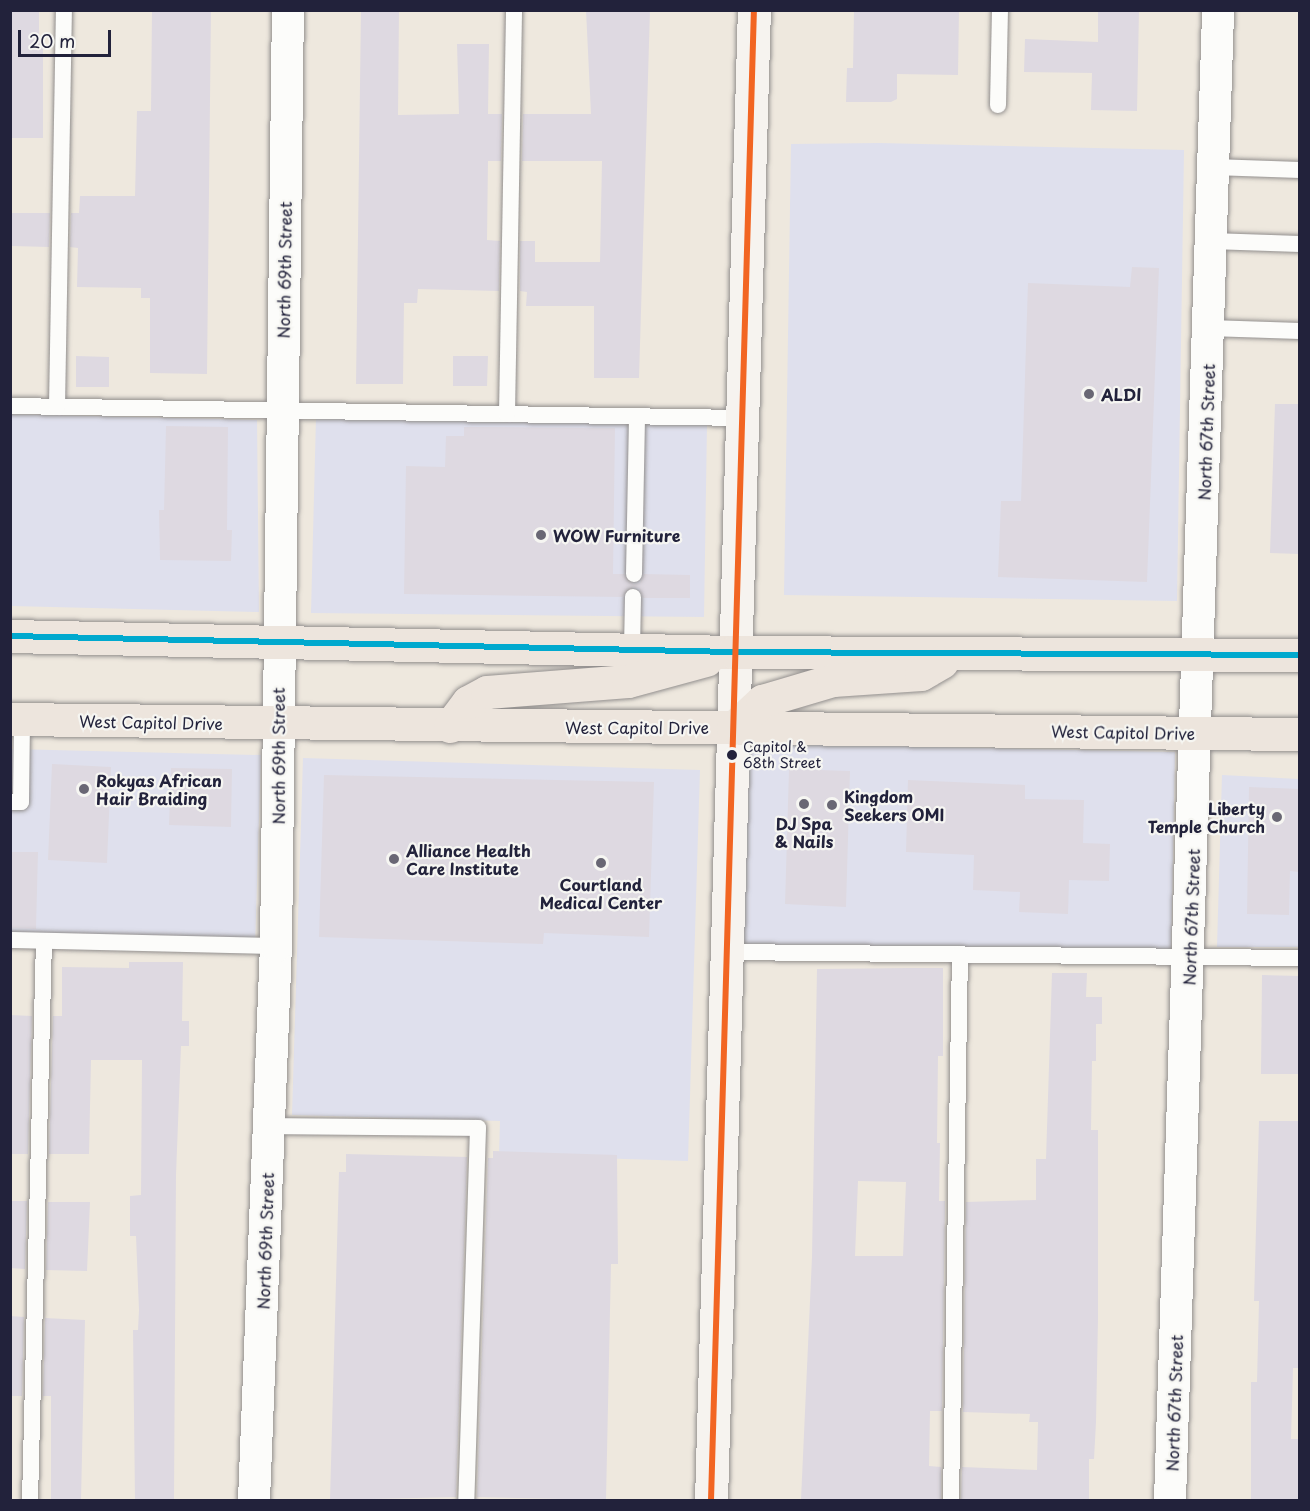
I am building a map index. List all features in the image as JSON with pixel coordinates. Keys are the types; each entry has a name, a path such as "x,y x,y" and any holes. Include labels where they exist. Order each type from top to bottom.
{"main road":[{"path":"10,636 733,652 1299,655"},
{"path":"450,726 468,702 487,692 627,681 733,652"},
{"path":"733,728 762,701 832,680 921,674 960,652"},
{"name":"West Capitol Drive","path":"16,719 278,724 1299,734"}],"street":[{"name":"North 69th Street","path":"254,1500 276,946 278,642 288,10"},
{"path":"711,1500 733,728 733,652 754,10"},
{"name":"North 67th Street","path":"1170,1500 1190,956 1218,10"}],"lane":[{"path":"57,407 64,10"},
{"path":"507,414 514,10"},
{"path":"998,105 1000,10"},
{"path":"1213,167 1299,170"},
{"path":"1211,241 1299,244"},
{"path":"1209,328 1299,331"},
{"path":"10,406 742,418"},
{"path":"634,574 638,416"},
{"path":"632,650 633,597"},
{"path":"10,802 21,802 16,719"},
{"path":"10,940 276,946"},
{"path":"30,1500 44,941"},
{"path":"726,952 1299,958"},
{"path":"951,1500 960,954"},
{"path":"269,1126 477,1128 466,1500"}],"shaded area":[{"path":"879,143 1184,150 1177,601 784,595 791,144"},
{"path":"11,414 257,420 259,612 11,606"},
{"path":"316,418 707,423 704,617 311,613"},
{"path":"746,743 1175,752 1171,959 742,950"},
{"path":"11,749 261,755 255,946 11,939"},
{"path":"303,758 700,770 688,1161 499,1155 500,1121 292,1115"},
{"path":"1222,775 1299,779 1299,947 1217,947"}],"building":[{"path":"10,10 39,10 39,41 43,41 43,138 10,138"},
{"path":"152,10 211,10 207,374 150,373 150,298 141,298 141,288 77,287 78,248 70,247 71,213 79,213 80,196 135,196 137,111 151,111"},
{"path":"361,10 399,10 398,115 459,114 457,44 489,44 488,114 502,114 501,161 488,161 487,240 500,241 499,291 418,289 417,303 404,303 403,384 356,384"},
{"path":"586,10 650,10 639,378 594,378 594,306 526,306 527,292 520,291 520,241 535,241 535,262 600,262 602,161 522,161 523,114 591,114"},
{"path":"854,10 959,10 958,75 897,74 897,99 891,102 846,102 847,68 853,68"},
{"path":"1098,10 1139,10 1137,111 1091,110 1092,73 1024,72 1025,39 1098,42"},
{"path":"12,213 50,213 49,247 12,246"},
{"name":"ALDI","path":"1132,267 1159,268 1147,582 998,577 1001,501 1021,501 1028,283 1130,287"},
{"path":"76,356 109,357 109,387 76,387"},
{"path":"453,356 488,356 487,386 453,386"},
{"path":"1275,404 1299,404 1299,554 1270,553"},
{"path":"166,426 228,427 227,530 232,530 231,561 160,560 159,510 164,510"},
{"path":"464,427 615,428 613,574 624,574 633,584 640,583 644,574 690,575 690,598 643,598 639,588 633,587 622,597 404,594 406,466 445,467 446,436 464,436"},
{"path":"52,764 111,767 107,863 48,860"},
{"path":"171,768 232,769 231,827 169,825"},
{"path":"789,769 850,771 846,907 785,904"},
{"path":"324,775 654,782 649,937 544,933 543,944 319,937"},
{"path":"908,780 1025,785 1025,799 1084,800 1083,843 1110,844 1109,881 1069,880 1068,914 1019,912 1020,892 973,890 974,855 906,852"},
{"path":"1249,787 1299,789 1299,872 1290,871 1289,915 1247,914"},
{"path":"10,852 38,852 36,929 10,928"},
{"path":"129,962 183,962 182,1021 189,1021 189,1046 181,1046 176,1175 174,1500 135,1500 133,1330 138,1330 139,1310 136,1236 130,1236 130,1196 141,1195 142,1060 91,1060 89,1154 49,1154 53,1016 62,1016 62,967 129,968"},
{"path":"943,968 943,1056 938,1056 937,1143 940,1143 939,1201 945,1201 942,1411 930,1411 929,1466 941,1467 941,1500 801,1500 812,1257 817,969","holes":["858,1181 906,1182 903,1256 855,1256"]},
{"path":"1052,973 1087,973 1086,997 1102,997 1102,1024 1096,1024 1096,1061 1092,1061 1091,1130 1098,1130 1098,1319 1096,1422 1094,1459 1089,1459 1089,1500 961,1500 962,1467 1037,1470 1038,1422 1029,1422 1030,1414 963,1412 966,1202 1036,1200 1036,1159 1046,1159"},
{"path":"1262,975 1299,976 1299,1074 1261,1074"},
{"path":"10,1015 32,1016 28,1154 10,1154"},
{"path":"1259,1121 1299,1121 1299,1368 1293,1368 1291,1439 1299,1439 1299,1500 1251,1500 1251,1382 1257,1382 1259,1301 1254,1301"},
{"path":"493,1151 617,1155 618,1264 611,1264 606,1500 477,1497 488,1158 493,1158"},
{"path":"346,1154 467,1157 456,1497 330,1500 339,1172 346,1172"},
{"path":"10,1201 27,1201 25,1269 10,1268"},
{"path":"48,1202 90,1202 87,1271 46,1270"},
{"path":"10,1316 24,1317 22,1396 10,1396"},
{"path":"45,1318 85,1320 81,1500 51,1500 51,1396 43,1396"}],"transit line":[{"path":"711,1500 754,10"},
{"path":"10,636 733,652 1300,655"}],"place":[{"name":"ALDI","path":"1089,394"},
{"name":"WOW Furniture","path":"541,535"},
{"name":"Capitol & 68th Street","path":"732,755"},
{"name":"Rokyas African Hair Braiding","path":"84,789"},
{"name":"DJ Spa & Nails","path":"804,804"},
{"name":"Kingdom Seekers OMI","path":"832,805"},
{"name":"Liberty Temple Church","path":"1277,817"},
{"name":"Alliance Health Care Institute","path":"394,859"},
{"name":"Courtland Medical Center","path":"601,863"}]}
